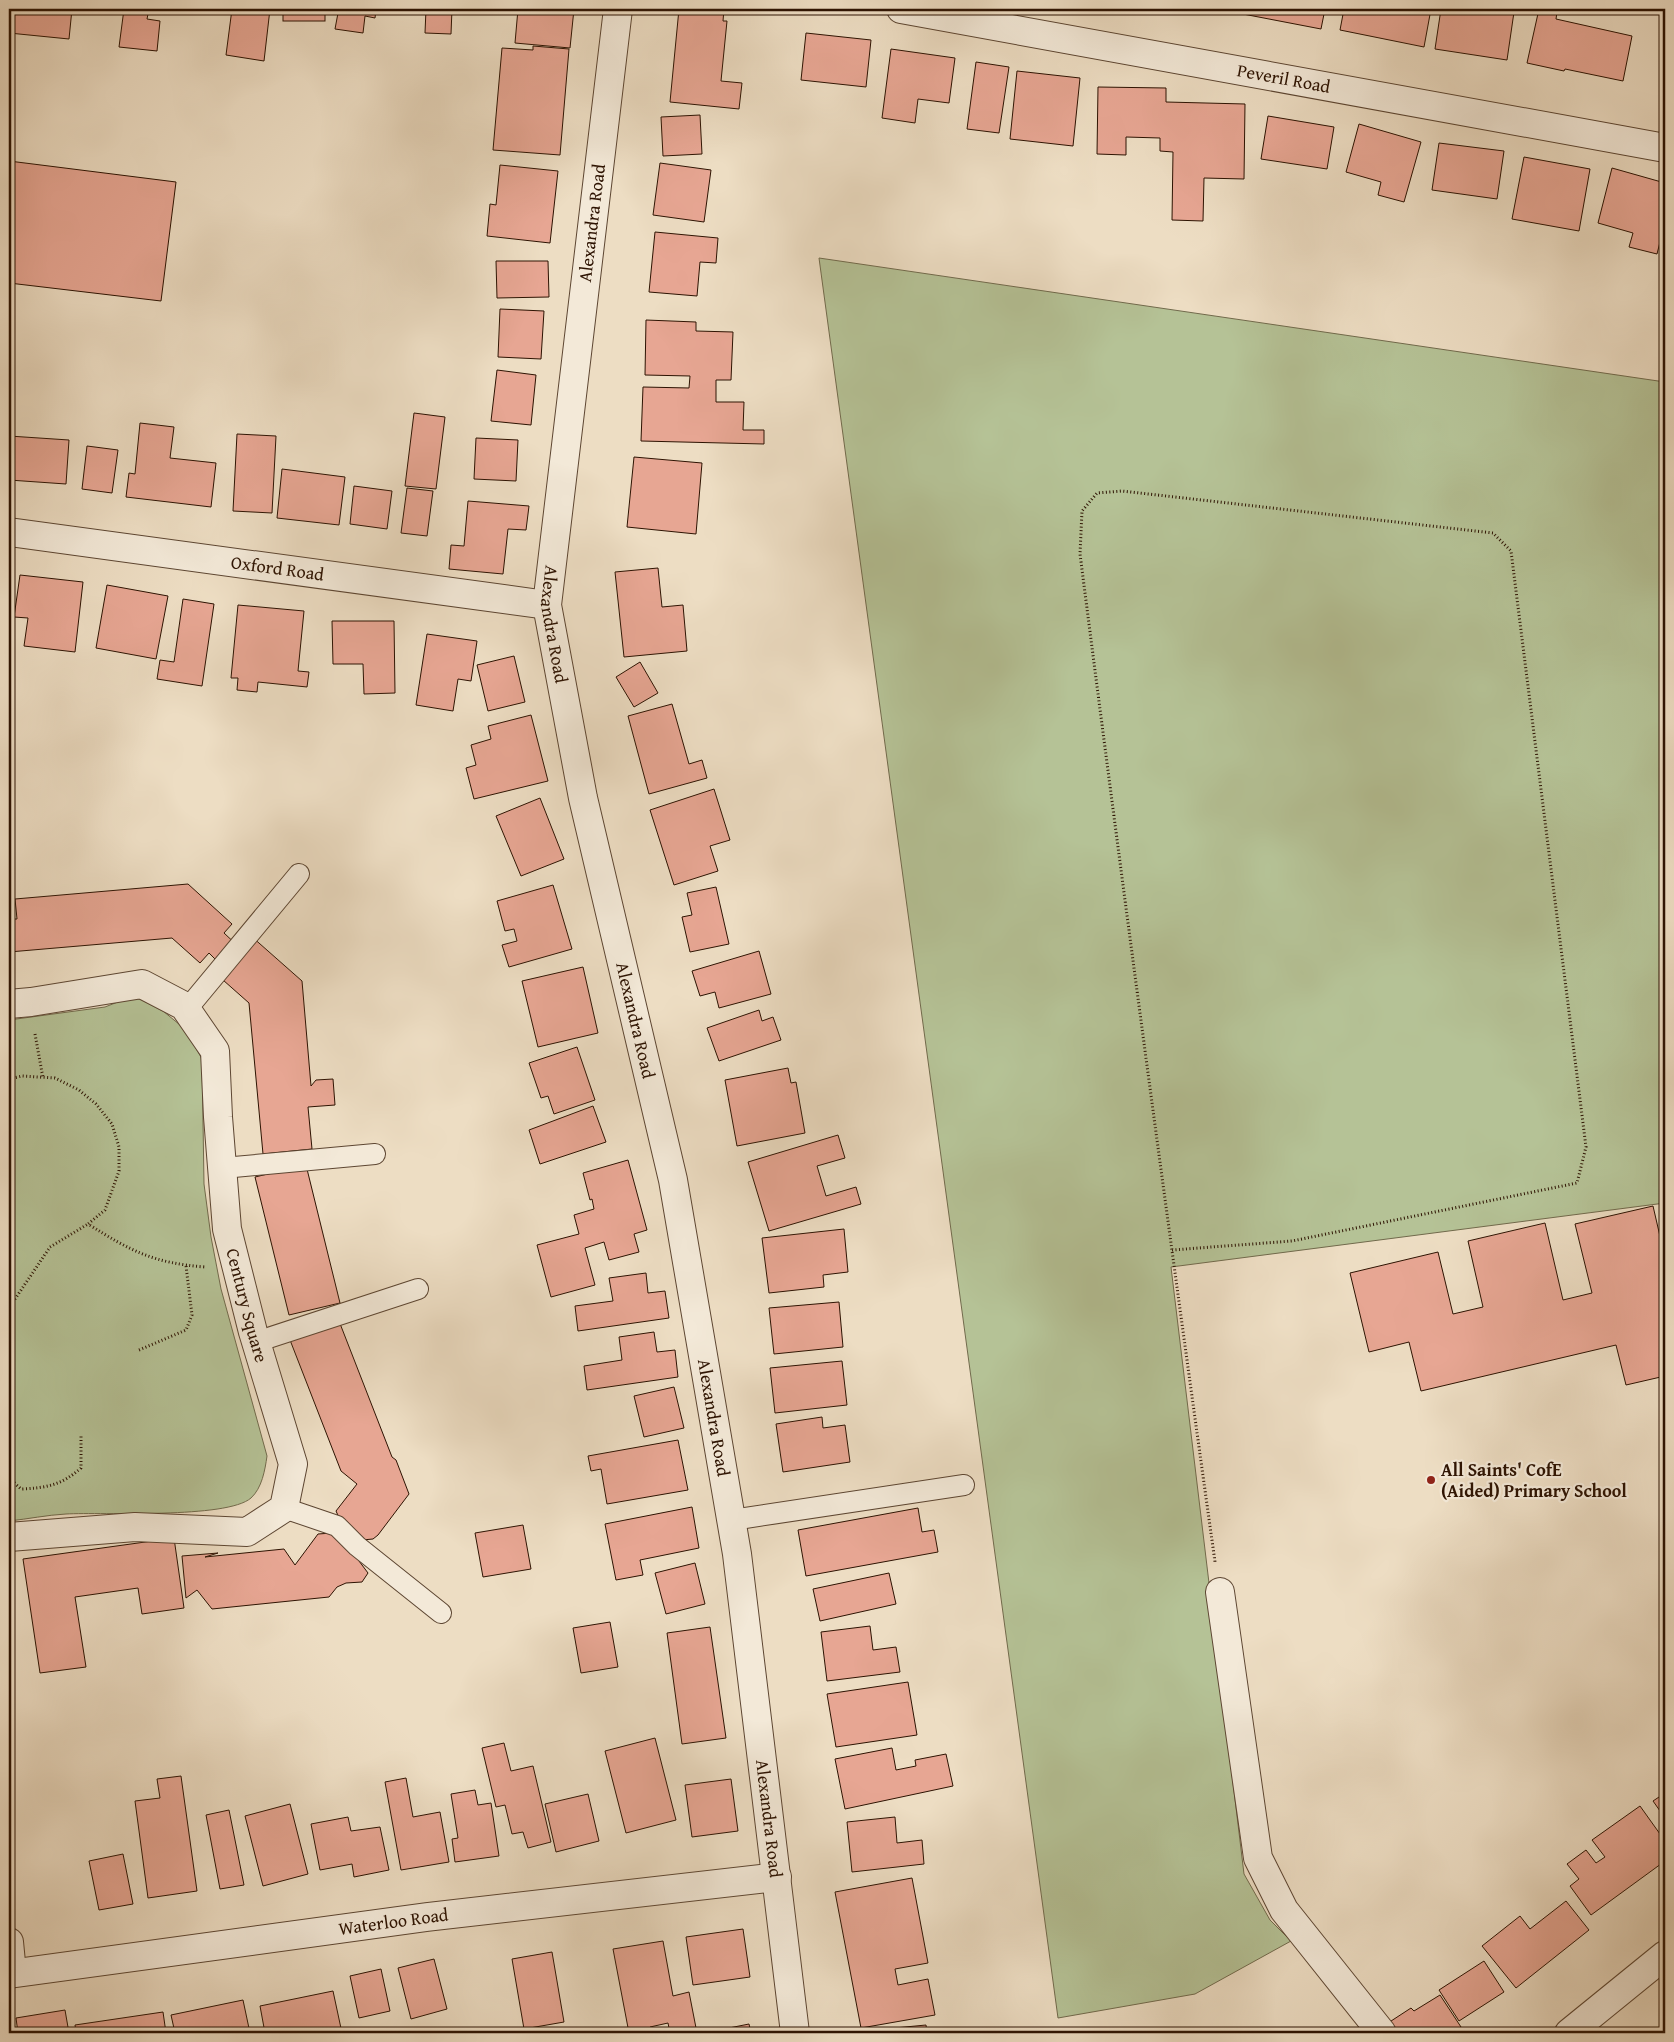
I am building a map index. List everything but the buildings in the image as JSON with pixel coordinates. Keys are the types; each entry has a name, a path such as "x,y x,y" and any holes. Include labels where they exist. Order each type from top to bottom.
{"street":[{"name":"Alexandra Road","path":"618,9 547,605 583,798 674,1180 738,1554 795,2033"},
{"name":"Peveril Road","path":"902,9 1665,148"},
{"name":"Oxford Road","path":"9,532 547,605"},
{"name":"Century Square","path":"20,1003 142,984 184,1006 215,1051 227,1229 256,1342 293,1464 284,1508"},
{"path":"9,1537 135,1527 247,1532 284,1508"},
{"path":"1220,1592 1258,1858 1284,1910 1382,2033"},
{"name":"Waterloo Road","path":"10,1973 427,1917 777,1877"},
{"path":"9,1942 10,1973"},
{"path":"1568,2033 1665,1955"}],"lane":[{"path":"186,1009 299,874"},
{"path":"222,1168 375,1154"},
{"path":"256,1342 418,1289"},
{"path":"732,1520 964,1485"},
{"path":"284,1508 337,1526 357,1546 441,1613"}],"path":[{"path":"1172,1250 1292,1241 1577,1183 1586,1147 1511,551 1493,533 1122,491 1097,493 1082,512 1080,554 1172,1250 1220,1592"},
{"path":"20,1003 43,1078"},
{"path":"9,1079 22,1076 55,1078 79,1090 96,1104 112,1124 119,1146 119,1171 104,1210 88,1224 50,1247 9,1308"},
{"path":"88,1224 137,1253 158,1261 186,1266 208,1267 235,1262"},
{"path":"139,1350 186,1330 192,1315 186,1266"},
{"path":"9,1478 21,1489 44,1488 68,1479 81,1468 81,1434"}],"green space":[{"path":"819,258 1665,382 1665,1203 1171,1267 1244,1874 1270,1920 1291,1941 1195,1994 1058,2018"},
{"path":"133,996 163,1011 185,1029 202,1059 204,1184 211,1237 221,1289 267,1456 264,1473 258,1489 251,1498 238,1505 217,1509 163,1513 66,1514 9,1521 9,1020 105,1007"}],"place":[{"name":"All Saints' CofE (Aided) Primary School","path":"1431,1480"}]}
